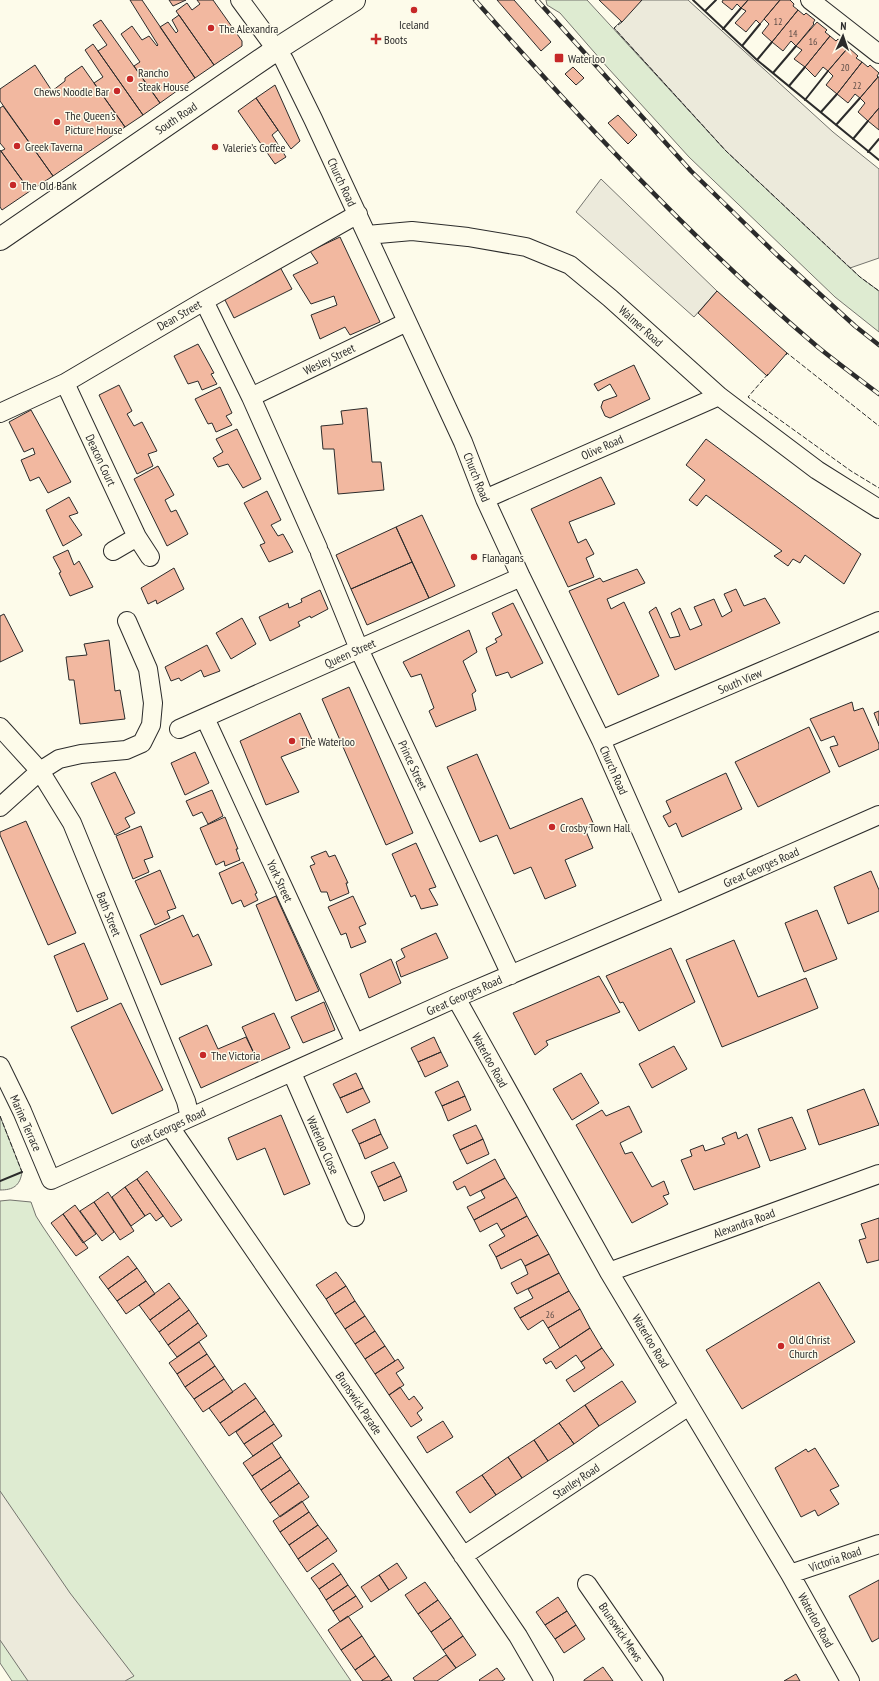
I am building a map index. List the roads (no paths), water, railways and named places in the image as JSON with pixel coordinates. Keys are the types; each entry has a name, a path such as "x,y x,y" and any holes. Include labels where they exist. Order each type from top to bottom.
{"street":[{"name":"Church Road","path":"240,0 277,49 314,119 463,442 486,500 521,578 601,740 674,905"},
{"name":"South Road","path":"0,239 277,49 354,0"},
{"path":"812,1 879,54"},
{"name":"Dean Street","path":"0,413 64,383 204,301 358,214"},
{"name":"Walmer Road","path":"367,235 412,231 468,237 526,247 570,265 610,298 719,396 817,470 879,509"},
{"path":"204,301 251,397"},
{"name":"Wesley Street","path":"251,397 407,322"},
{"name":"Deacon Court","path":"64,383 137,537 150,557"},
{"name":"Olive Road","path":"486,500 719,396"},
{"name":"Prince Street","path":"251,397 319,550 359,649 511,975"},
{"path":"113,551 137,537"},
{"name":"Queen Street","path":"179,729 521,578"},
{"path":"0,807 40,771 59,759 80,754 126,750 142,743 151,725 153,703 148,669 127,621"},
{"name":"South View","path":"601,740 879,621"},
{"name":"York Street","path":"205,718 355,1044"},
{"name":"Bath Street","path":"0,726 40,771 72,823 186,1101 190,1117"},
{"name":"Great Georges Road","path":"51,1180 456,998 674,905 879,815"},
{"name":"Waterloo Road","path":"456,998 609,1272 790,1574 850,1681"},
{"name":"Marine Terrace","path":"0,1066 22,1111 51,1180"},
{"name":"Waterloo Close","path":"292,1073 355,1217"},
{"name":"Brunswick Parade","path":"170,1127 518,1636 544,1681"},
{"name":"Alexandra Road","path":"609,1272 879,1174"},
{"name":"Stanley Road","path":"463,1556 689,1406"},
{"name":"Victoria Road","path":"790,1574 879,1544"},
{"name":"Brunswick Mews","path":"587,1584 654,1681"}],"railway":[{"path":"475,0 557,91 684,224 773,308 819,348 879,394"},
{"path":"537,0 691,171 777,255 855,326 879,345"}],"place":[{"name":"Iceland","path":"414,10"},
{"name":"The Alexandra","path":"211,28"},
{"name":"Boots","path":"376,39"},
{"name":"Waterloo","path":"559,58"},
{"name":"Rancho Steak House","path":"130,79"},
{"name":"Chews Noodle Bar","path":"117,91"},
{"name":"The Queen's Picture House","path":"57,122"},
{"name":"Greek Taverna","path":"17,146"},
{"name":"Valerie’s Coffee","path":"215,147"},
{"name":"The Old Bank","path":"13,185"},
{"name":"Flanagans","path":"474,557"},
{"name":"The Waterloo","path":"292,741"},
{"name":"Crosby Town Hall","path":"552,827"},
{"name":"The Victoria","path":"203,1055"},
{"name":"Old Christ Church","path":"781,1346"}]}
